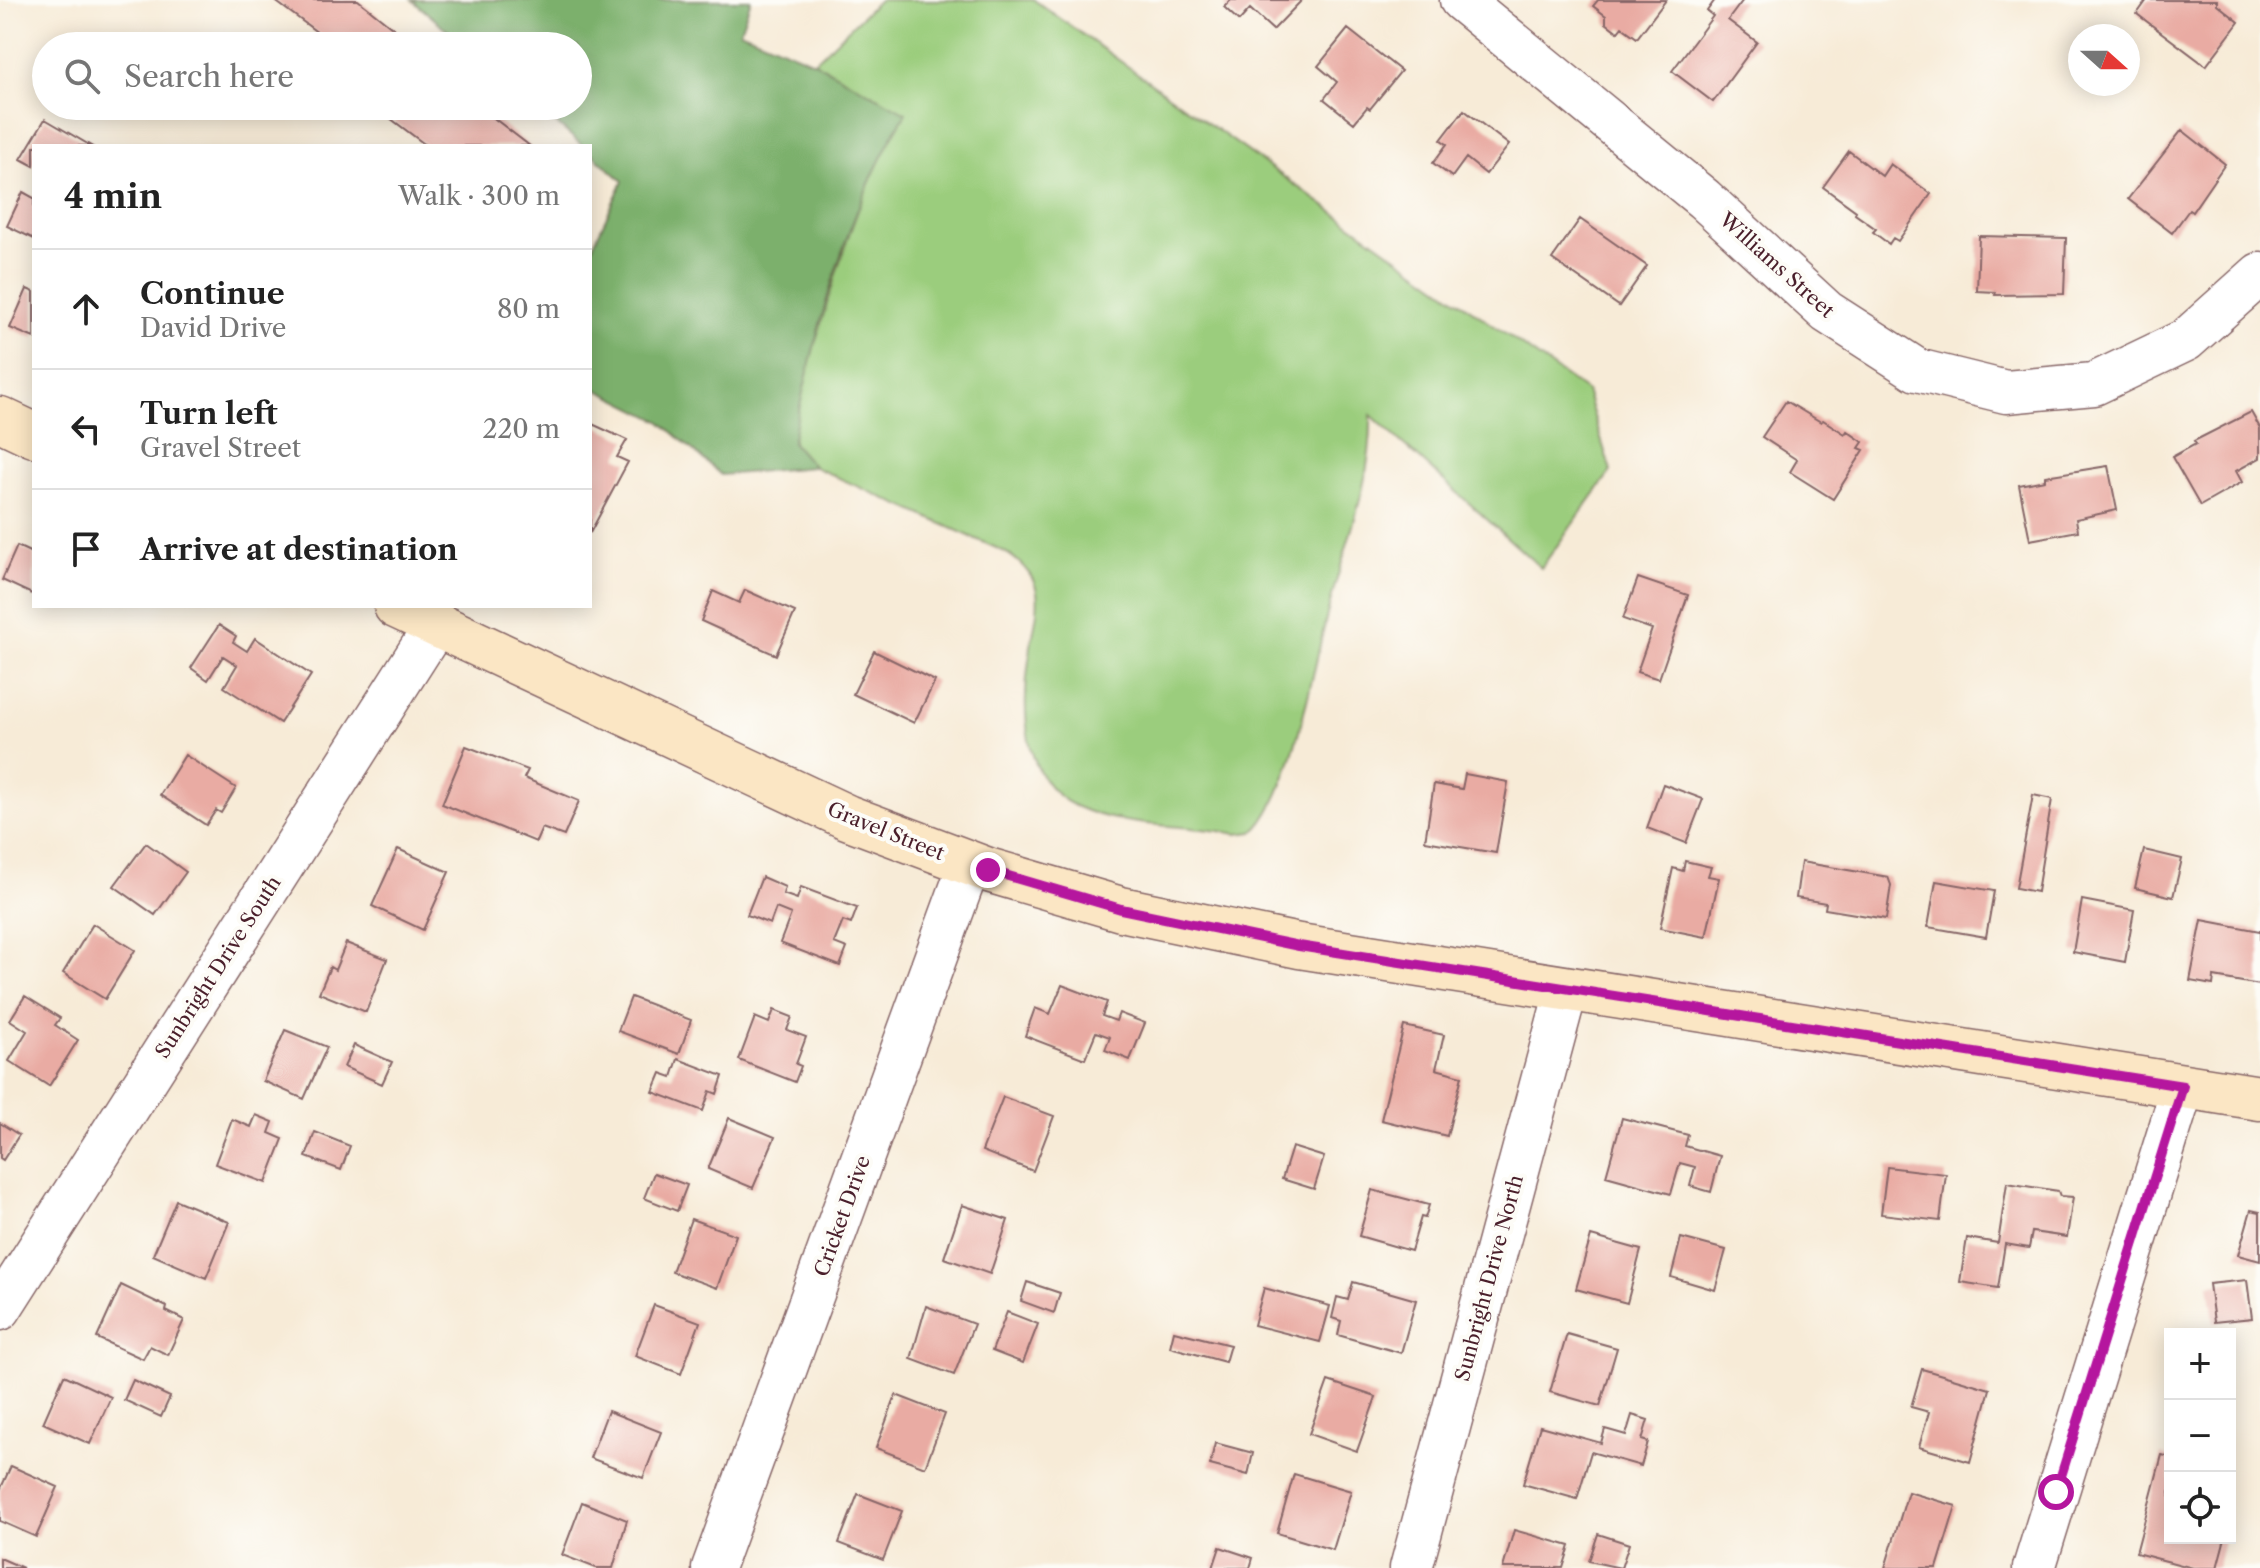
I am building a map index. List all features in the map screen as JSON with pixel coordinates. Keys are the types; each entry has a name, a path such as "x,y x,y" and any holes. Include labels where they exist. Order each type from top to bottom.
{"street":[{"name":"Williams Street","path":"1461,0 1704,199 1827,312 1917,370 2006,392 2094,384 2186,340 2260,274"},
{"path":"0,419 32,434"},
{"name":"Gravel Street","path":"400,608 847,817 970,863 1065,894 1175,922 1299,946 2260,1098"},
{"name":"Sunbright Drive South","path":"0,1309 436,625"},
{"name":"Cricket Drive","path":"713,1568 970,863"},
{"name":"Sunbright Drive North","path":"1411,1568 1567,988"},
{"path":"2034,1568 2183,1086"}],"green space":[{"path":"412,0 751,0 740,31 814,62 906,113 866,190 849,231 811,357 792,442 814,467 721,475 660,421 592,387 592,248 623,181 592,154 592,144 581,144 552,120 592,120 592,32 450,32"},
{"path":"879,0 1034,0 1586,391 1611,471 1541,568 1371,415 1363,488 1329,607 1300,727 1279,790 1267,815 1253,832 1237,834 1135,823 1095,814 1057,794 1034,760 1026,717 1027,673 1038,599 1029,573 1003,551 814,467 795,448 789,430 838,267 867,188 905,113 814,62"}],"building":[{"path":"274,0 358,0 398,32 317,32"},
{"path":"1231,0 1302,0 1273,30 1250,9 1239,21 1224,7"},
{"path":"1598,0 1666,0 1637,38 1622,27 1618,32 1606,23 1606,16 1593,6"},
{"path":"1715,0 1743,0 1728,20 1757,42 1713,102 1672,71 1713,16 1707,11"},
{"path":"2147,0 2217,0 2217,4 2239,22 2206,66 2137,14"},
{"path":"1348,29 1401,71 1370,109 1367,107 1354,123 1324,99 1337,82 1318,66"},
{"path":"1464,110 1509,145 1486,174 1466,158 1452,177 1433,163 1447,144 1441,140"},
{"path":"44,120 88,144 32,144 32,165 21,159"},
{"path":"393,120 496,120 527,144 424,144"},
{"path":"2182,130 2225,164 2192,212 2189,210 2172,233 2128,199"},
{"path":"1849,151 1882,176 1890,164 1931,194 1898,241 1893,238 1889,244 1873,232 1876,229 1855,214 1856,211 1823,187"},
{"path":"23,192 32,197 32,238 7,226"},
{"path":"1580,219 1647,266 1619,306 1552,259"},
{"path":"1979,236 2066,238 2064,294 1995,295 1996,292 1977,291"},
{"path":"27,289 32,291 32,337 10,328"},
{"path":"1786,401 1863,442 1859,448 1864,450 1833,499 1790,472 1797,460 1762,437"},
{"path":"2251,412 2260,428 2260,458 2236,471 2242,482 2200,506 2172,457 2196,444 2194,441"},
{"path":"592,424 627,440 617,457 628,462 592,529"},
{"path":"2108,466 2117,510 2076,519 2078,531 2030,540 2019,485 2045,480 2045,476"},
{"path":"17,546 32,553 32,594 2,580"},
{"path":"1638,578 1688,595 1659,679 1637,672 1652,629 1623,619"},
{"path":"745,590 795,612 776,655 701,621 713,591 739,603"},
{"path":"219,625 236,636 233,642 247,651 255,638 311,675 280,723 224,687 237,665 223,656 208,680 191,668"},
{"path":"874,651 935,681 914,723 853,694"},
{"path":"466,746 528,770 524,778 579,801 564,836 542,828 536,842 442,804"},
{"path":"185,755 236,788 221,813 216,810 206,825 160,795"},
{"path":"1465,774 1508,782 1496,853 1425,841 1434,784 1462,789"},
{"path":"1663,784 1703,799 1686,843 1647,828"},
{"path":"2033,795 2052,799 2037,892 2016,888"},
{"path":"146,843 186,872 155,915 114,886"},
{"path":"398,849 449,872 423,930 372,906"},
{"path":"2144,850 2182,859 2173,897 2135,888"},
{"path":"1685,861 1711,867 1708,876 1719,878 1706,937 1660,928 1673,868 1683,871"},
{"path":"1801,862 1888,877 1891,885 1886,919 1825,909 1826,903 1796,898"},
{"path":"762,877 785,887 783,894 797,899 801,887 857,908 851,924 843,921 834,943 847,948 840,966 780,943 791,914 776,908 770,924 747,915"},
{"path":"1936,881 1994,891 1986,937 1928,927"},
{"path":"2082,900 2134,910 2125,962 2073,952"},
{"path":"2202,920 2260,931 2260,985 2214,977 2213,985 2190,981"},
{"path":"93,924 135,950 105,999 63,973"},
{"path":"346,943 387,959 366,1012 319,993 330,967 335,970"},
{"path":"1062,985 1107,1002 1102,1016 1116,1021 1119,1013 1145,1023 1130,1060 1105,1050 1110,1037 1096,1032 1085,1059 1025,1036 1035,1008 1050,1014"},
{"path":"25,996 60,1018 55,1025 78,1040 49,1086 9,1061 27,1031 10,1020"},
{"path":"631,997 691,1020 679,1054 618,1031"},
{"path":"774,1010 792,1017 787,1030 806,1037 796,1064 801,1066 795,1082 739,1060 755,1017 769,1023"},
{"path":"1404,1026 1444,1035 1436,1069 1462,1076 1447,1136 1381,1120"},
{"path":"285,1030 327,1047 304,1099 263,1081"},
{"path":"354,1045 392,1062 382,1084 344,1067"},
{"path":"678,1059 723,1076 717,1094 710,1091 703,1111 653,1092 661,1073 672,1077"},
{"path":"1003,1097 1054,1116 1033,1171 982,1151"},
{"path":"256,1115 273,1122 269,1133 283,1139 266,1183 215,1164 232,1119 251,1127"},
{"path":"729,1118 775,1137 753,1188 708,1169"},
{"path":"1622,1118 1688,1135 1685,1146 1720,1156 1711,1192 1690,1186 1695,1167 1680,1163 1671,1194 1606,1176"},
{"path":"0,1123 19,1135 3,1160 0,1158"},
{"path":"315,1132 350,1146 341,1170 306,1157"},
{"path":"1292,1147 1324,1157 1314,1189 1282,1179"},
{"path":"1887,1167 1946,1174 1940,1221 1881,1214"},
{"path":"654,1173 687,1185 677,1211 644,1198"},
{"path":"2007,1183 2058,1191 2060,1196 2073,1197 2067,1237 2032,1232 2029,1248 2005,1244 1998,1288 1960,1282 1967,1238 1998,1243"},
{"path":"1372,1190 1429,1205 1425,1218 1421,1217 1411,1251 1359,1236"},
{"path":"176,1200 229,1222 206,1278 153,1255"},
{"path":"962,1205 1008,1220 990,1274 944,1258"},
{"path":"2251,1210 2260,1212 2260,1261 2238,1255"},
{"path":"691,1219 736,1235 717,1288 672,1272"},
{"path":"1591,1236 1641,1250 1627,1303 1576,1289"},
{"path":"1681,1238 1726,1250 1715,1290 1671,1277"},
{"path":"2247,1280 2252,1318 2214,1322 2209,1284"},
{"path":"1027,1282 1060,1293 1054,1313 1021,1301"},
{"path":"1353,1282 1416,1300 1401,1353 1338,1335 1341,1321 1332,1318 1337,1297 1348,1300"},
{"path":"121,1285 167,1307 166,1311 184,1320 168,1355 150,1346 143,1359 97,1338"},
{"path":"1264,1288 1330,1306 1320,1342 1254,1325"},
{"path":"654,1305 700,1322 681,1374 635,1356"},
{"path":"926,1306 974,1324 954,1375 911,1359"},
{"path":"1007,1312 1038,1324 1023,1363 992,1351"},
{"path":"1174,1331 1230,1345 1225,1362 1170,1347"},
{"path":"1567,1334 1617,1348 1600,1406 1550,1392"},
{"path":"1922,1369 1990,1389 1970,1462 1919,1447 1929,1412 1911,1407"},
{"path":"64,1375 111,1397 90,1444 43,1423"},
{"path":"133,1380 170,1397 161,1417 124,1400"},
{"path":"1328,1381 1376,1397 1357,1451 1309,1434"},
{"path":"896,1395 945,1414 925,1467 876,1448"},
{"path":"608,1411 661,1432 643,1478 590,1458"},
{"path":"1632,1415 1648,1420 1642,1440 1648,1442 1641,1466 1591,1452 1577,1499 1523,1484 1540,1426 1601,1443 1605,1429 1626,1435"},
{"path":"1215,1443 1253,1453 1248,1475 1210,1465"},
{"path":"2164,1456 2164,1544 2223,1544 2217,1568 2193,1568 2136,1553"},
{"path":"11,1466 58,1487 36,1537 0,1521 0,1490"},
{"path":"1294,1474 1351,1491 1333,1550 1277,1533"},
{"path":"1908,1492 1956,1506 1937,1568 1885,1568"},
{"path":"858,1494 902,1511 883,1560 839,1543"},
{"path":"582,1502 627,1520 613,1568 596,1568 562,1555"},
{"path":"1514,1530 1570,1546 1563,1568 1503,1568"},
{"path":"1598,1534 1629,1544 1621,1568 1589,1561"},
{"path":"1220,1547 1253,1558 1250,1568 1213,1568"},
{"path":"0,1558 23,1568 0,1568"}],"route":[{"path":"988,870 1121,909 1299,946 2183,1086 2056,1492"}]}
